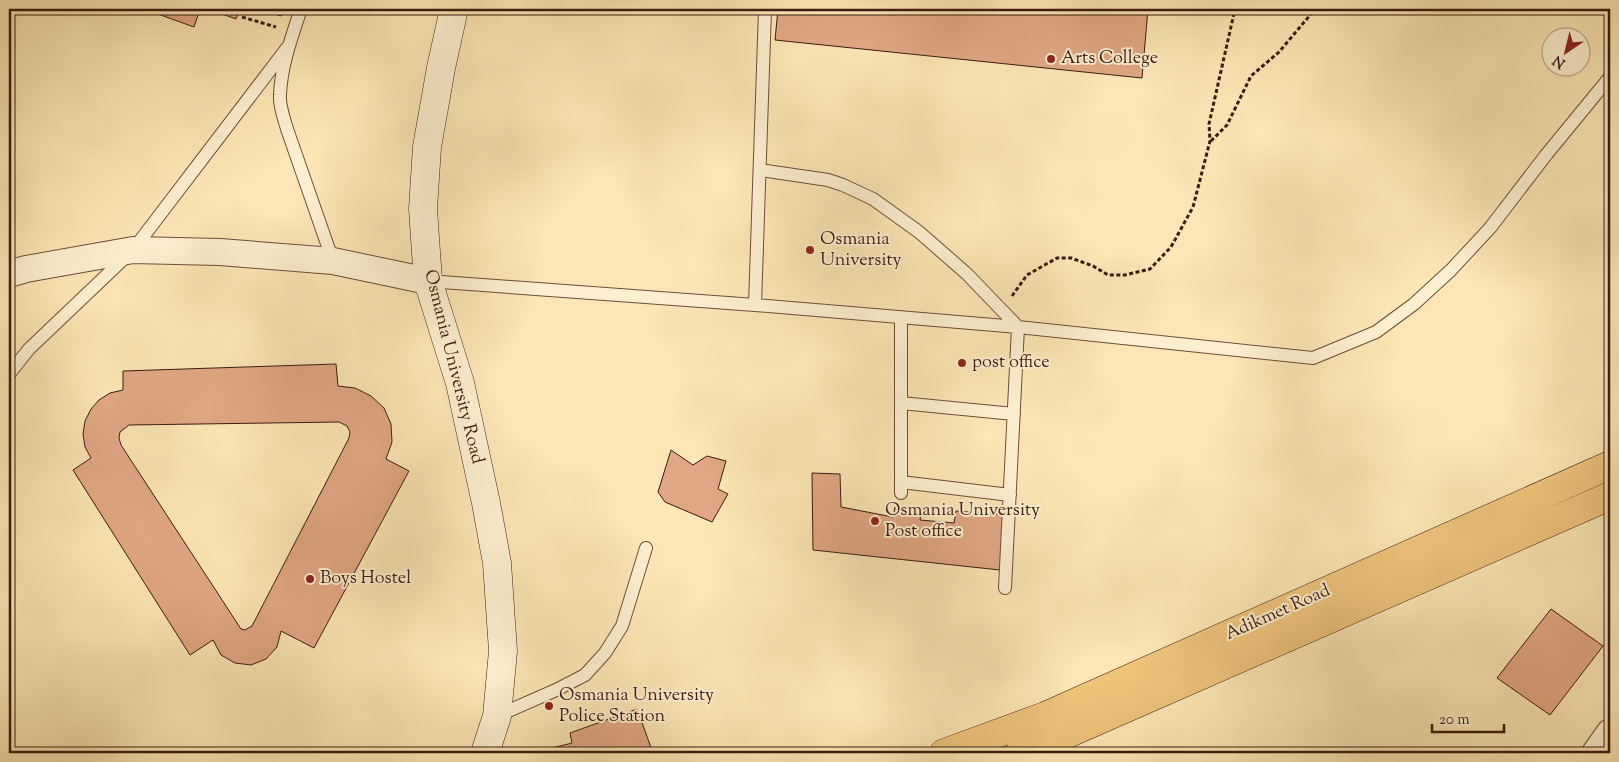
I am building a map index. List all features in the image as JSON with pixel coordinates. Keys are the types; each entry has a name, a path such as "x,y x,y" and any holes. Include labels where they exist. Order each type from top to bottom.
{"main road":[{"name":"Osmania University Road","path":"454,9 427,147 423,209 428,281 460,383 497,563 503,651 497,716 485,753"},
{"name":"Adikmet Road","path":"944,753 1056,736 1610,465"},
{"name":"Adikmet Road","path":"1019,753 1610,496"}],"street":[{"path":"9,274 26,269 133,250 220,252 333,261 428,281"},
{"path":"1595,753 1610,732"}],"lane":[{"path":"301,9 288,48 280,96 282,110 333,261"},
{"path":"755,305 765,9"},
{"path":"9,374 29,349 133,250 288,48"},
{"path":"428,281 1018,327 1313,358 1376,332 1414,304 1451,270 1490,228 1546,155 1610,77"},
{"path":"760,170 828,180 844,185 873,199 919,232 967,274 1018,327 1005,588"},
{"path":"901,317 901,487 1010,495"},
{"path":"901,403 1014,414"},
{"path":"497,716 585,675 605,654 622,626 646,548"}],"path":[{"path":"1018,327 1011,310 1010,298 1028,275 1057,258 1071,258 1093,266 1108,275 1126,275 1150,269 1171,247 1193,207 1210,141 1209,124 1235,9"},
{"path":"1210,141 1227,125 1252,76 1279,52 1314,9"},
{"path":"242,17 293,32"}],"building":[{"path":"144,9 200,9 194,27"},
{"path":"208,9 240,9 236,19"},
{"path":"260,9 284,9 281,16"},
{"name":"Arts College","path":"778,9 1148,9 1142,78 775,40"},
{"path":"336,364 338,386 355,388 371,396 384,408 391,424 392,442 386,459 409,471 314,648 281,631 277,647 266,659 251,665 235,663 221,655 213,640 190,655 73,470 91,458 85,447 83,434 85,421 91,409 99,400 110,393 123,390 123,371","holes":["339,422 347,426 350,432 349,438 252,626 245,630 241,629 121,445 120,432 129,425"]},
{"path":"671,450 693,465 707,456 726,461 718,489 728,494 712,522 665,502 658,492"},
{"name":"Osmania University Post office","path":"812,473 840,474 841,507 893,517 895,507 922,509 920,520 954,523 956,511 1005,515 1000,570 813,550"},
{"path":"1551,609 1603,646 1550,715 1497,678"},
{"path":"637,709 653,753 532,753 572,743 570,733"}],"place":[{"name":"Arts College","path":"1051,59"},
{"name":"Osmania University","path":"810,250"},
{"name":"post office","path":"962,363"},
{"name":"Osmania University Post office","path":"875,521"},
{"name":"Boys Hostel","path":"310,579"},
{"name":"Osmania University Police Station","path":"549,706"}]}
